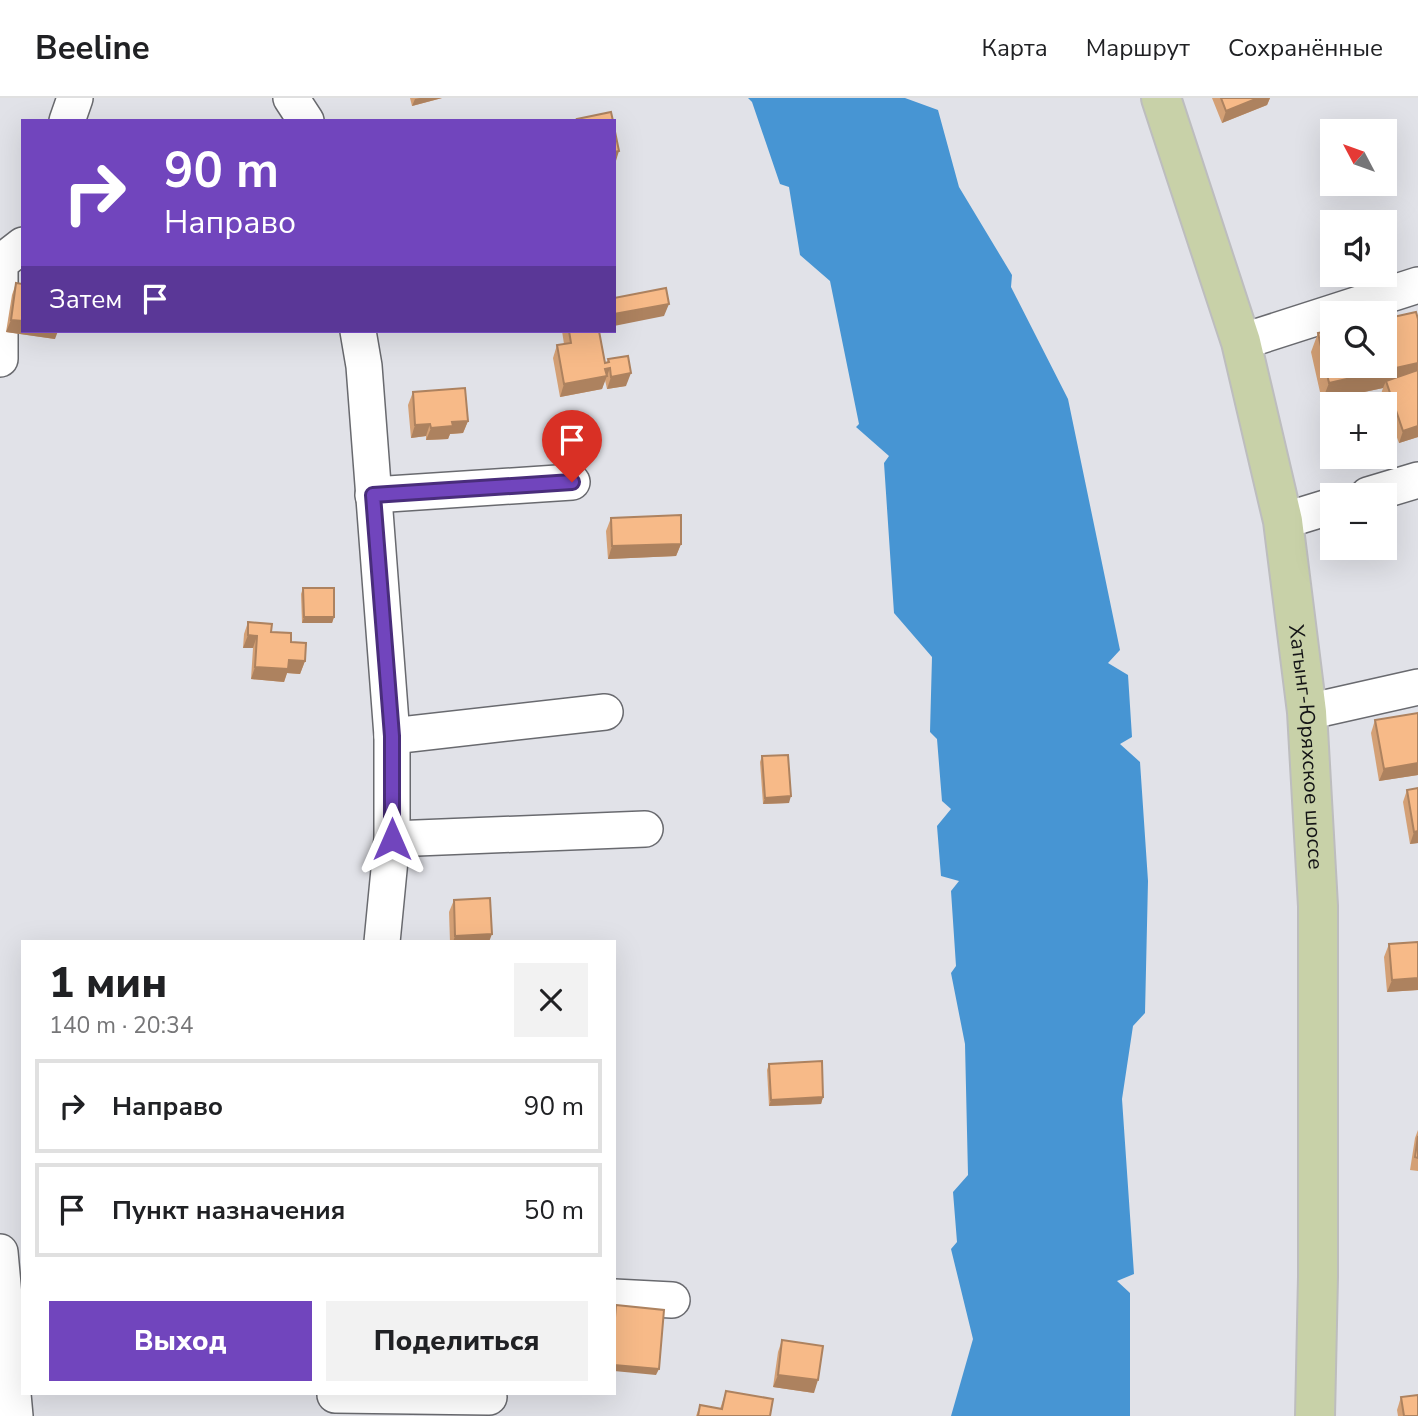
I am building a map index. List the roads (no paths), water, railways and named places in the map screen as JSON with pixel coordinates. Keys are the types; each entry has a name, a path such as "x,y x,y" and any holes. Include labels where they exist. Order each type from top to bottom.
{"main road":[{"name":"Хатынг-Юряхское шоссе","path":"1161,98 1241,342 1283,521 1307,712 1318,906 1318,1277 1315,1416"}],"street":[{"path":"68,119 75,98"},
{"path":"292,98 305,119"},
{"path":"0,359 0,263 21,247"},
{"path":"1241,342 1418,285"},
{"path":"358,333 392,736 392,839 382,940"},
{"path":"1397,486 1418,480"},
{"path":"373,495 572,482"},
{"path":"1283,521 1320,510"},
{"path":"1307,712 1418,687"},
{"path":"392,736 605,712"},
{"path":"392,839 645,829"},
{"path":"0,1252 15,1416"},
{"path":"616,1297 672,1300"},
{"path":"335,1401 489,1398"}],"water":[{"path":"748,98 905,98 938,110 959,187 1012,275 1011,287 1068,399 1120,650 1108,663 1128,675 1132,737 1120,744 1140,762 1148,881 1145,1013 1133,1026 1122,1099 1134,1274 1117,1281 1130,1293 1130,1416 951,1416 973,1339 951,1249 957,1242 953,1192 968,1175 965,1044 951,973 956,966 951,891 959,881 941,876 937,826 951,809 942,801 937,739 930,732 932,657 894,613 884,463 889,456 856,427 859,424 830,281 800,255 789,187 780,184 752,102"}]}
